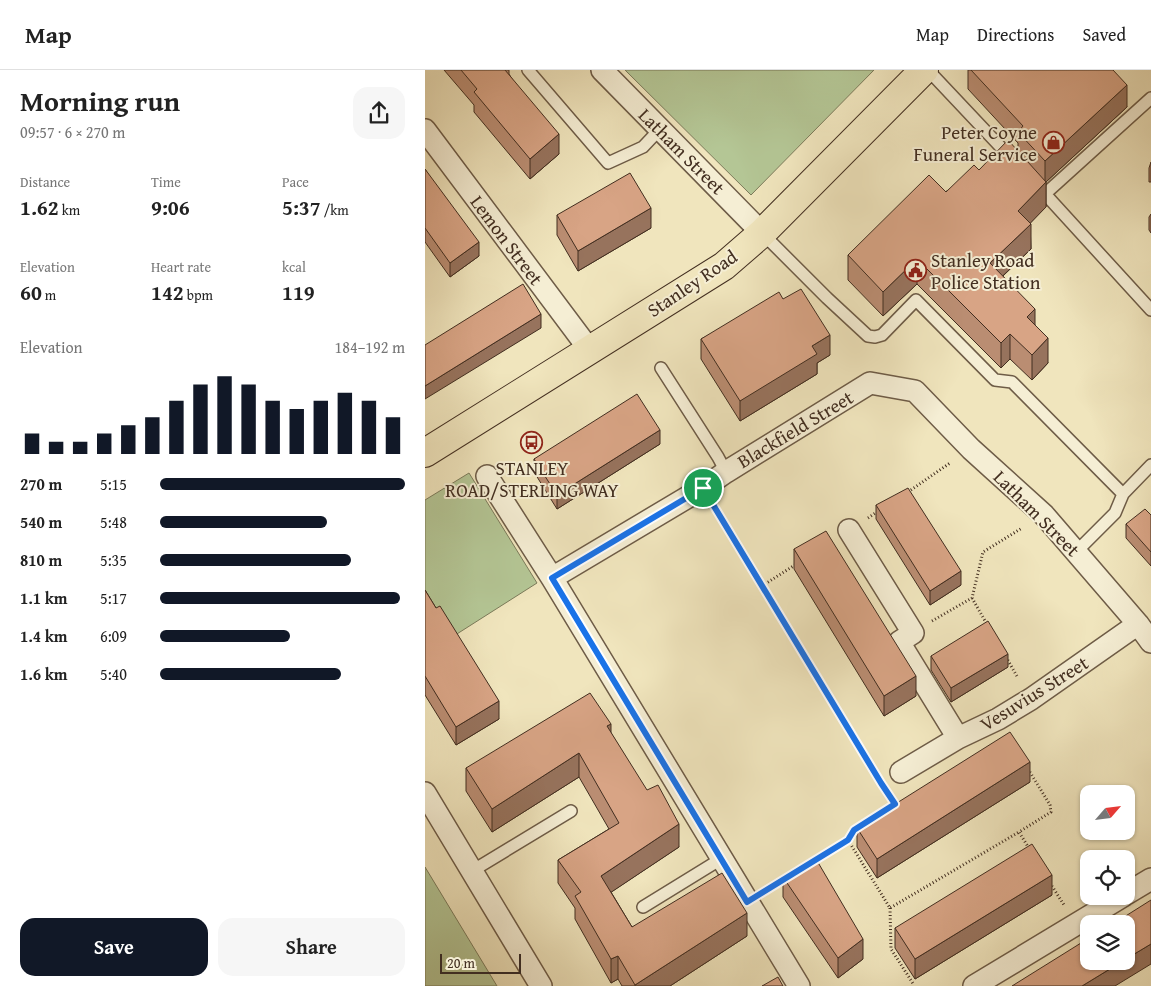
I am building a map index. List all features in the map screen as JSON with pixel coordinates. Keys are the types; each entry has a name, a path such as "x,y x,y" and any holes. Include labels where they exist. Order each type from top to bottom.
{"main road":[{"name":"Stanley Road","path":"425,453 724,266 762,233 926,70"}],"street":[{"name":"Latham Street","path":"602,70 762,233"},
{"name":"Lemon Street","path":"425,130 589,349"},
{"name":"Blackfield Street","path":"552,578 703,488 870,383 915,391"},
{"name":"Latham Street","path":"915,391 971,449 1044,515 1138,624 1151,642"},
{"path":"487,476 552,578 799,986"},
{"path":"849,530 913,633 899,642 957,738"},
{"name":"Vesuvius Street","path":"901,772 957,738 998,719 1031,699 1138,624"},
{"path":"427,800 541,986"},
{"path":"1135,889 1151,880"},
{"path":"974,986 1108,905"}],"lane":[{"path":"528,70 608,163 643,146 660,129"},
{"path":"926,70 1045,194 1151,310"},
{"path":"1045,194 1151,98"},
{"path":"762,233 868,336 882,335 916,300 995,380 1011,382 1123,494"},
{"path":"661,368 726,472"},
{"path":"1077,552 1115,513 1123,494 1151,465"},
{"path":"472,871 571,811"},
{"path":"643,907 721,859"}],"path":[{"path":"703,488 876,774"},
{"path":"991,632 972,598 983,552 1044,515"},
{"path":"913,633 972,598"},
{"path":"1001,649 1031,699"},
{"path":"890,908 1051,812 1050,805 1026,766"},
{"path":"806,866 848,840 854,830 895,804 885,790"},
{"path":"1019,832 1034,857"},
{"path":"848,840 890,908 891,949 913,986"},
{"path":"747,902 789,876"},
{"path":"1050,883 1075,925"}],"green space":[{"path":"625,70 874,70 751,195"},
{"path":"469,473 537,583 449,639 425,608 425,500"},
{"path":"425,867 497,986 425,986"}],"building":[{"path":"461,70 505,70 559,134 530,159 474,92 477,89"},
{"name":"Peter Coyne Funeral Service","path":"971,70 1113,70 1127,85 1045,161 1018,132 1023,126"},
{"path":"1008,140 1046,182 1018,211 1031,224 990,263 1035,309 1027,317 1048,338 1032,355 1010,334 1001,343 917,259 883,292 848,255 929,175 946,192 974,165 979,170"},
{"path":"425,169 479,242 450,263 425,228"},
{"path":"630,173 651,208 578,251 557,215"},
{"path":"523,284 541,314 425,386 425,345"},
{"path":"801,289 830,335 812,346 817,354 740,401 701,339 779,292 783,299"},
{"path":"637,394 660,430 557,495 534,459"},
{"path":"908,488 961,571 930,591 876,505"},
{"path":"1145,509 1151,515 1151,552 1126,524"},
{"path":"826,531 916,676 884,696 794,549"},
{"path":"425,590 436,608 440,606 499,701 456,727 425,676"},
{"path":"988,621 1008,654 951,688 931,656"},
{"path":"590,693 611,724 607,726 647,790 658,785 679,824 601,876 632,927 722,873 747,913 635,985 618,956 611,959 575,896 581,892 558,860 619,823 579,753 492,809 466,768"},
{"path":"1010,732 1030,762 877,859 857,828"},
{"path":"1032,844 1052,875 915,959 895,928"},
{"path":"816,859 863,939 838,958 783,877"},
{"path":"1151,900 1151,944 1135,954 1135,915 1127,915"},
{"path":"1080,944 1080,970 1108,970 1082,986 1012,986"},
{"path":"778,977 783,986 762,986"}],"place":[{"name":"Peter Coyne Funeral Service","path":"1053,143"},
{"name":"Stanley Road Police Station","path":"915,271"},
{"name":"STANLEY ROAD/STERLING WAY","path":"532,442"}],"route":[{"path":"703,488 895,804 854,830 848,840 747,902 552,578 703,488"}]}
